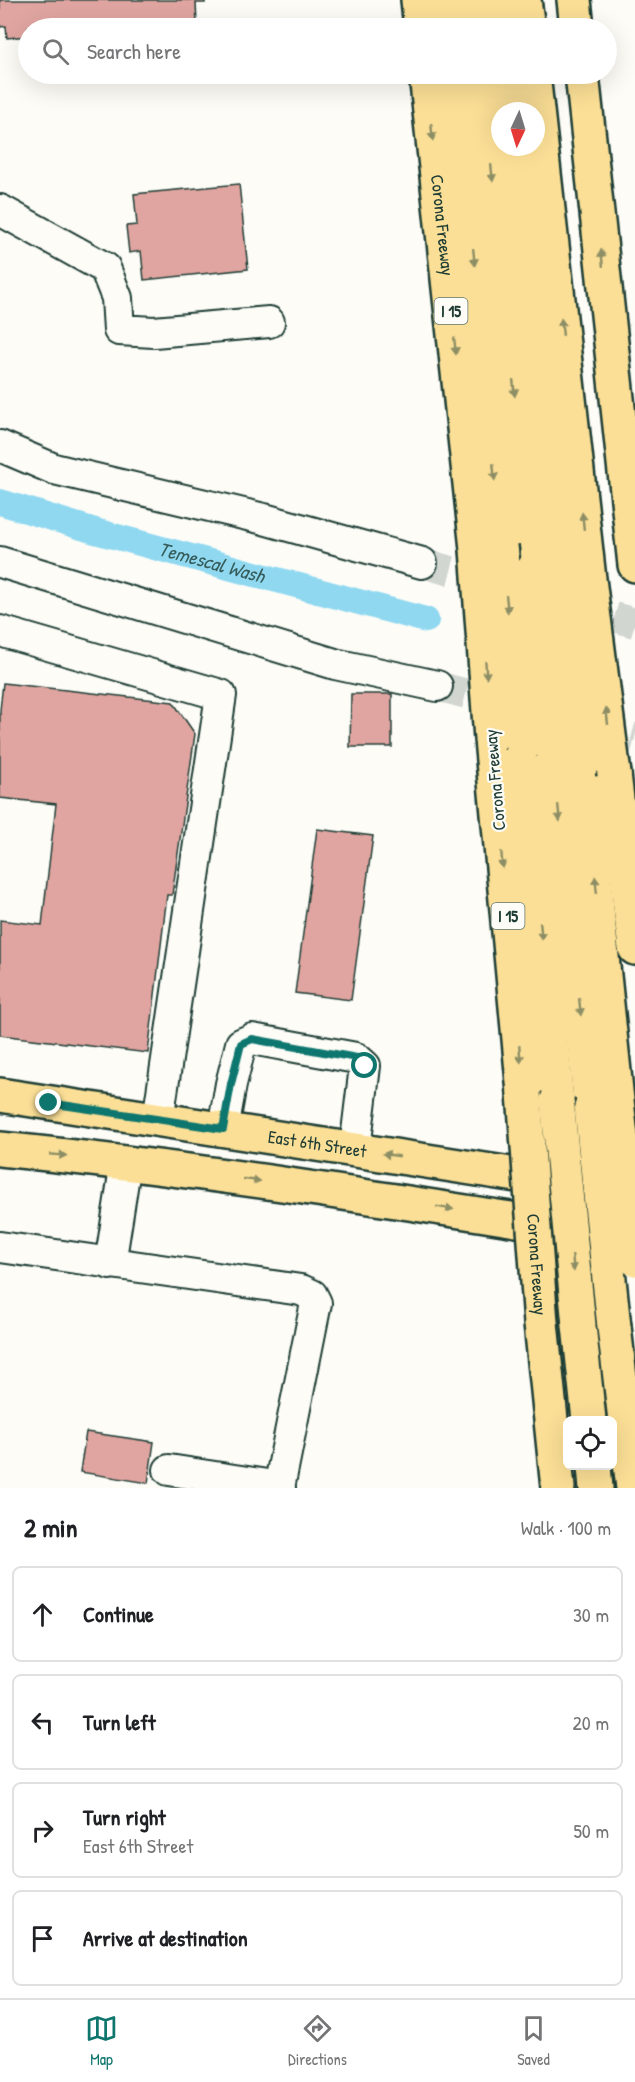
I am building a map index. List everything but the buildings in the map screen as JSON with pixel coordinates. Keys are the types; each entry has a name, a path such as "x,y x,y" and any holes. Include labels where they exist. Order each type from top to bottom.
{"main road":[{"path":"418,0 420,18"},
{"path":"449,0 451,18"},
{"path":"474,0 476,18"},
{"path":"499,0 501,18"},
{"path":"524,0 527,18"},
{"path":"574,0 576,18"},
{"name":"Corona Freeway","path":"427,84 489,547 491,739 558,1488"},
{"path":"457,84 489,547 552,756 605,1109 635,1259"},
{"path":"484,84 562,574 614,774 635,948"},
{"path":"508,84 511,102"},
{"path":"534,84 562,574 552,756 557,1100 589,1416"},
{"path":"583,84 635,566"},
{"path":"516,156 562,574"},
{"name":"East 6th Street","path":"0,1095 635,1193"},
{"path":"605,1109 614,1327 633,1488"},
{"path":"0,1149 126,1162 449,1209 635,1239"},
{"path":"594,1470 596,1488"}],"lane":[{"path":"0,210 105,268 117,298 119,330 154,333 269,322"},
{"path":"0,446 54,469 264,519 422,562"},
{"path":"0,562 335,663 437,686"},
{"path":"0,631 221,695 158,1120"},
{"path":"223,1129 241,1044 252,1039 357,1058 365,1066 355,1149"},
{"path":"110,1263 126,1162"},
{"path":"0,1247 301,1290 312,1295 316,1303 280,1487 169,1470"}],"waterway":[{"name":"Temescal Wash","path":"0,502 95,531 426,620"}],"tunnel":[{"path":"422,563 502,585"},
{"path":"571,605 635,623"},
{"path":"437,686 509,705"},
{"path":"588,725 635,738"}],"route":[{"path":"49,1103 223,1129 241,1044 252,1039 357,1058 365,1066"}]}
